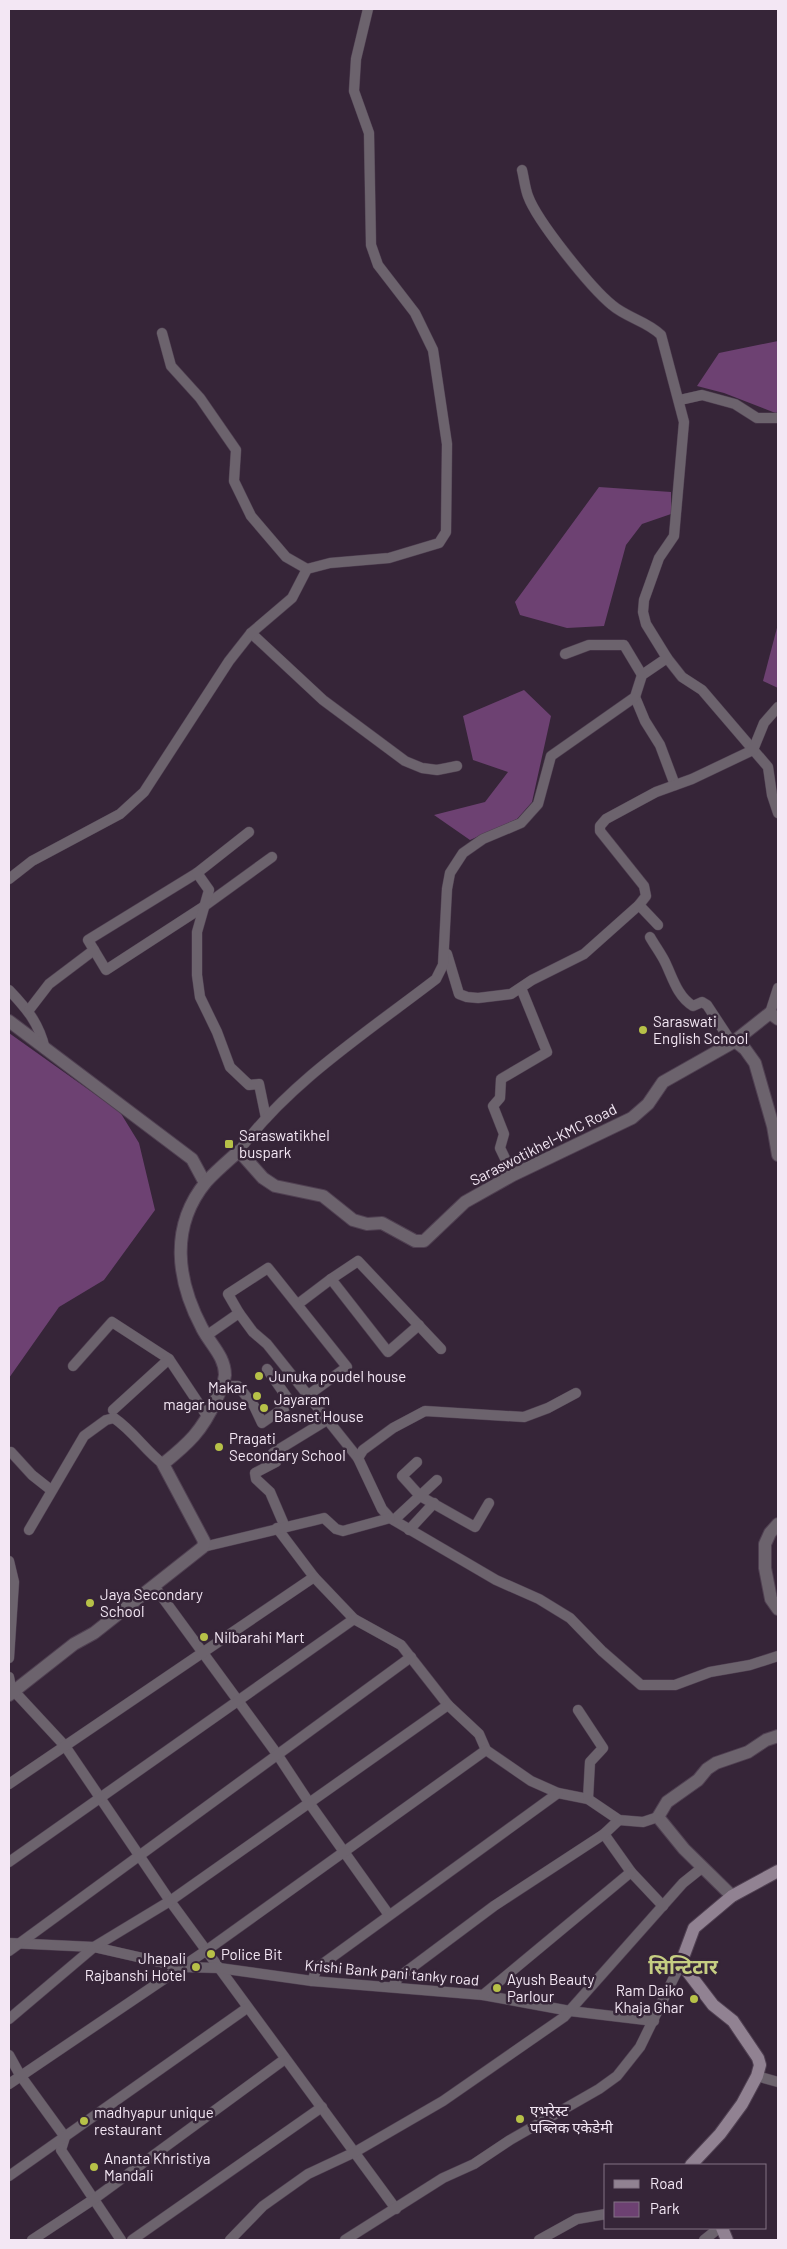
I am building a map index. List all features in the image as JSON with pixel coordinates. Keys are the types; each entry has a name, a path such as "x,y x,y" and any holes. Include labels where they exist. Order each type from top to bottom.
{"main road":[{"path":"692,2164 720,2134 742,2104 757,2076 760,2066 758,2058 733,2021 713,2005 681,1963 694,1928 732,1896 778,1872"}],"street":[{"path":"162,333 172,366 200,398 236,450 234,481 251,516 286,557 307,569 330,563 389,558 439,543 446,532 448,444 433,350 415,313 378,265 371,245 369,132 354,90 356,59 368,9"},
{"path":"522,170 528,197 544,224 599,293 614,307 654,328 661,335 673,388 680,400 684,422 674,536 659,558 644,600 643,612 646,624 667,658 682,677 702,690 768,767 772,795 778,813"},
{"path":"680,400 702,395 735,404 757,418 778,418"},
{"path":"9,879 32,861 120,814 144,792 204,697 251,634 292,598 307,569"},
{"path":"251,634 322,700 404,761 422,768 437,770 457,766"},
{"path":"566,654 589,645 624,645 642,675"},
{"path":"163,1464 205,1424 223,1386 225,1374 221,1356 206,1336 190,1306 182,1280 182,1223 205,1183 239,1151 257,1126 331,1059 436,979 444,965 447,889 450,873 463,853 483,839 520,823 538,804 551,756 635,697 642,675 667,658"},
{"path":"635,697 644,721 660,745 675,785"},
{"path":"444,952 448,954 459,994 478,998 490,995 508,996 584,954 640,905 646,896 647,890 600,831 600,826 606,819 656,792 753,750 764,723 778,707"},
{"path":"249,832 197,873 88,940 106,970 203,907 272,857"},
{"path":"197,873 209,890 197,932 197,975 200,997 217,1032 230,1067 249,1085 258,1084 266,1118"},
{"path":"640,905 658,925"},
{"path":"650,937 677,988 693,1006 702,1002 707,1005 734,1042 745,1049 755,1062 773,1126 778,1155"},
{"path":"29,1010 49,984 94,950"},
{"path":"512,1175 500,1148 504,1134 494,1106 500,1098 501,1079 546,1055 548,1052 521,988"},
{"path":"774,1016 778,988"},
{"path":"9,990 29,1010 41,1032 45,1049"},
{"name":"Saraswotikhel-KMC Road","path":"239,1151 263,1178 275,1186 323,1196 353,1220 367,1224 382,1223 415,1241 424,1241 465,1202 512,1175 632,1118 648,1104 663,1082 734,1042 774,1016"},
{"path":"9,1021 192,1159 205,1183"},
{"path":"298,1304 358,1261 441,1349"},
{"path":"223,1386 238,1386 254,1406 260,1424 306,1395 346,1367 268,1268 228,1294 253,1332 267,1344 306,1395 358,1458 382,1509 392,1519 496,1580 539,1598 570,1618 602,1651 641,1685 676,1684 710,1672 750,1665 778,1656"},
{"path":"331,1279 388,1352 419,1325"},
{"path":"206,1336 240,1313"},
{"path":"73,1366 112,1322 169,1359 207,1416"},
{"path":"113,1410 169,1359"},
{"path":"267,1369 291,1403"},
{"path":"358,1458 362,1450 393,1428 426,1410 524,1417 548,1408 576,1393"},
{"path":"30,1530 51,1490 84,1436 106,1420 114,1418 127,1427 137,1441 163,1464 204,1541 203,1547"},
{"path":"327,1420 273,1453 276,1462 256,1472 256,1479 270,1492 281,1527 314,1576 354,1618 401,1645 448,1705 479,1734 486,1750 531,1781 558,1793 588,1799 619,1820 643,1822 658,1817 666,1802 698,1780 707,1769 716,1763 748,1752 766,1740 778,1736"},
{"path":"11,1452 32,1475 51,1490"},
{"path":"417,1462 402,1476 420,1496 475,1527 488,1503"},
{"path":"11,1692 74,1644 94,1633 203,1547 324,1518 336,1529 342,1531 392,1519 437,1480"},
{"path":"409,1530 434,1504"},
{"path":"778,1524 770,1533 765,1544 765,1568 771,1599 778,1609"},
{"path":"9,1561 14,1582 9,1658"},
{"path":"9,1784 314,1576"},
{"path":"154,1586 277,1754 389,1915"},
{"path":"9,1862 100,1800 354,1618"},
{"path":"11,1946 411,1657"},
{"path":"9,1677 11,1692 65,1746 170,1901 396,2209"},
{"path":"9,2019 94,1947 170,1901 448,1705"},
{"path":"578,1710 603,1748 590,1762 588,1799"},
{"path":"9,2084 207,1950 486,1750"},
{"path":"312,1981 317,1968 558,1793"},
{"path":"658,1817 684,1849 732,1896"},
{"path":"393,1986 399,1977 494,1906 604,1834 619,1820"},
{"path":"604,1834 631,1872 663,1906"},
{"path":"230,2240 274,2197 308,2174 355,2152 444,2101 570,2011 683,1883 703,1867"},
{"path":"483,1995 631,1872"},
{"name":"Krishi Bank pani tanky road","path":"11,1946 94,1947 182,1967 219,1968 312,1981 393,1986 483,1995 570,2011 654,2021"},
{"path":"345,2240 362,2236 396,2209 443,2178 474,2164 510,2140 599,2089 617,2076 630,2062 654,2021 681,1963"},
{"path":"9,2176 247,2008"},
{"path":"9,2054 20,2075 65,2137"},
{"path":"32,2240 94,2199 285,2059"},
{"path":"757,2076 778,2082"},
{"path":"132,2240 322,2108"},
{"path":"65,2137 60,2150 121,2240"},
{"path":"539,2240 577,2219 604,2214"},
{"path":"704,2240 720,2229"}],"green space":[{"path":"778,341 778,414 724,393 697,386 719,353"},
{"path":"599,487 671,492 671,514 642,524 626,545 604,626 567,628 520,615 515,602"},
{"path":"778,624 778,688 763,681"},
{"path":"524,690 551,716 532,802 517,819 470,840 434,815 485,802 508,772 473,760 463,716"},
{"path":"9,1033 120,1112 139,1143 155,1210 104,1280 59,1307 9,1378"}],"place":[{"name":"Saraswati English School","path":"643,1030"},
{"name":"Saraswatikhel buspark","path":"229,1144"},
{"name":"Junuka poudel house","path":"259,1376"},
{"name":"Makar magar house","path":"257,1396"},
{"name":"Jayaram Basnet House","path":"264,1408"},
{"name":"Pragati Secondary School","path":"219,1447"},
{"name":"Jaya Secondary School","path":"90,1603"},
{"name":"Nilbarahi Mart","path":"204,1637"},
{"name":"Police Bit","path":"211,1954"},
{"name":"Jhapali Rajbanshi Hotel","path":"196,1967"},
{"name":"Ayush Beauty Parlour","path":"497,1988"},
{"name":"Ram Daiko Khaja Ghar","path":"694,1999"},
{"name":"एभरेस्ट पब्लिक एकेडेमी","path":"520,2119"},
{"name":"madhyapur unique restaurant","path":"84,2121"},
{"name":"Ananta Khristiya Mandali","path":"94,2167"}],"district":[{"name":"सिन्टिटार","path":"683,1966"}]}
